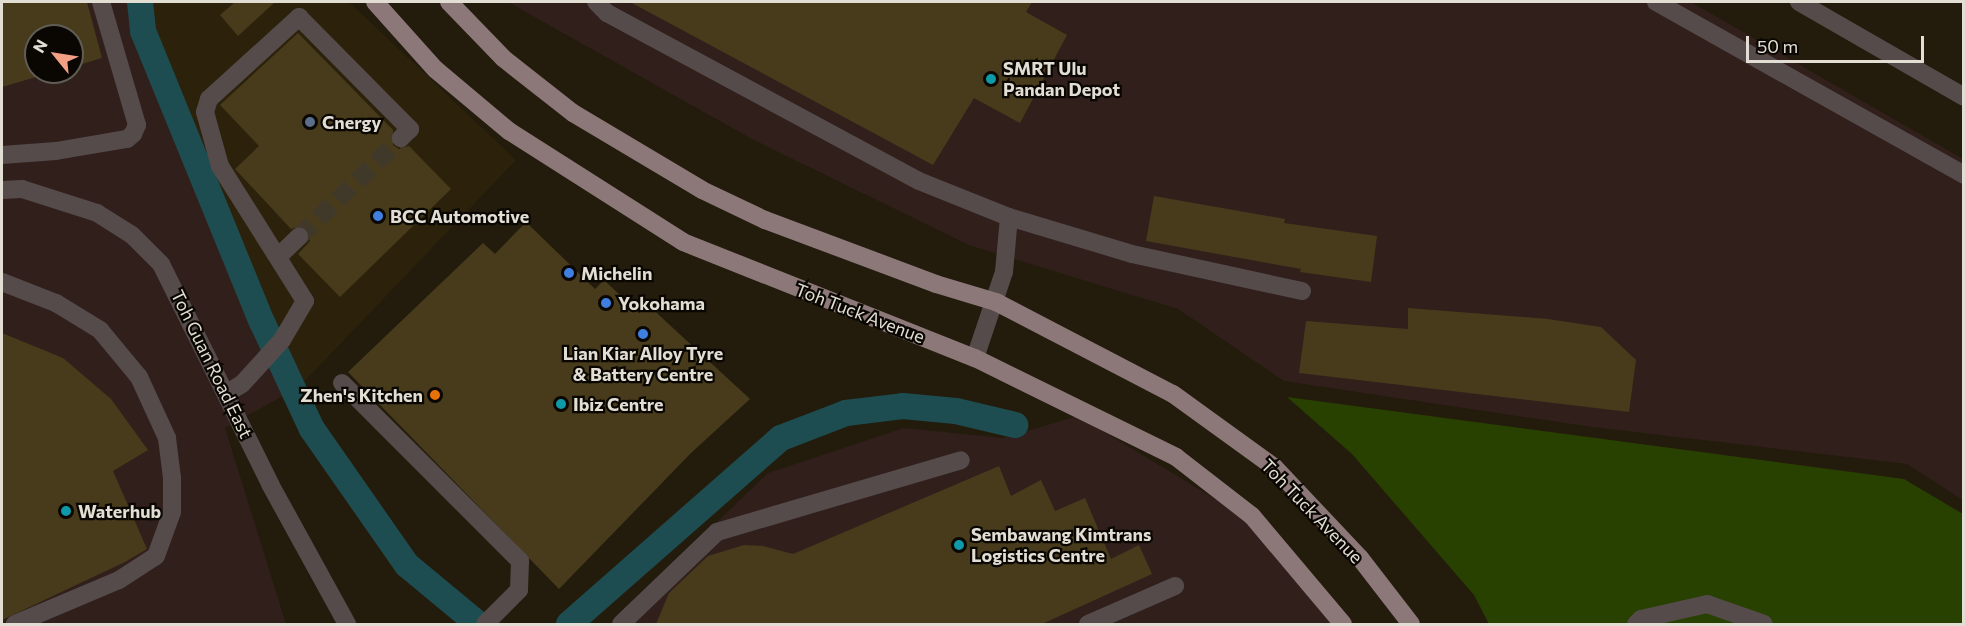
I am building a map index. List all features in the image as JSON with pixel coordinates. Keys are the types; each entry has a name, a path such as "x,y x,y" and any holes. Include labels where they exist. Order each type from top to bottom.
{"main road":[{"name":"Toh Tuck Avenue","path":"375,2 435,69 509,131 629,211 683,242 751,272 975,358 1176,457 1252,516 1343,624"},
{"name":"Toh Tuck Avenue","path":"448,2 503,58 573,113 702,190 765,220 936,284 996,302 1173,394 1274,467 1360,558 1411,624"}],"street":[{"path":"2,155 56,151 127,139 133,134 137,125 101,2"},
{"path":"596,2 607,12 919,181 1009,217 1132,254 1302,291"},
{"path":"1656,2 1964,175"},
{"path":"1810,4 1964,97"},
{"path":"227,393 259,366 282,340 306,302 220,166 206,112 209,99 299,17 410,129 401,138"},
{"name":"Toh Guan Road East","path":"2,190 22,189 65,200 97,213 132,235 161,264 177,290 270,484 342,622"},
{"path":"975,358 996,302 1004,272 1009,217"},
{"path":"279,256 299,237"},
{"path":"2,282 56,303 100,330 139,377 167,438 172,478 172,512 156,556 119,580 15,624"},
{"path":"342,382 520,561 519,590 487,623"},
{"path":"621,624 717,532 961,460"},
{"path":"1088,624 1175,586"},
{"path":"1636,624 1641,619 1707,604 1764,624"}],"shaded area":[{"path":"2,2 153,2 152,32 299,387 225,428 286,624 2,624"},
{"path":"153,2 349,2 516,160 299,387 152,32"},
{"path":"508,2 1691,2 1963,159 1963,500 1907,464 1592,427 1284,381 1178,309 969,245 752,139"},
{"path":"1078,416 1248,519 1333,624 611,624 768,473 904,428 1003,438"}],"green space":[{"path":"1287,397 1904,479 1963,514 1963,624 1489,624 1474,595 1352,454"}],"building":[{"path":"2,2 87,2 102,58 84,63 84,24 24,24 24,81 2,87"},
{"path":"235,2 275,2 238,36 220,15"},
{"path":"630,2 1032,2 1026,12 1067,35 1020,123 974,98 933,165"},
{"name":"Cnergy","path":"298,33 393,130 393,145 399,149 409,146 451,189 340,297 298,254 310,241 308,230 302,226 291,229 235,169 259,146 220,105"},
{"path":"1154,196 1285,219 1284,223 1377,236 1371,282 1300,272 1301,269 1146,241"},
{"name":"Ibiz Centre","path":"526,222 595,289 604,280 639,313 647,304 750,399 691,453 559,589 348,372 483,243 495,254"},
{"path":"1408,308 1548,319 1601,327 1636,360 1629,412 1299,373 1306,321 1408,329"},
{"name":"Waterhub","path":"2,333 63,358 111,399 148,450 113,471 147,549 125,562 2,620"},
{"name":"Sembawang Kimtrans Logistics Centre","path":"999,466 1011,496 1041,480 1055,511 1085,498 1111,559 1139,545 1152,574 1042,624 656,624 669,593 708,556 744,545 763,546 793,554"}],"waterway":[{"path":"140,2 143,31 262,322 312,429 407,565 478,624"},
{"path":"569,624 781,438 846,413 903,406 956,411 1015,425"}],"tunnel":[{"path":"299,237 401,138"}],"place":[{"name":"SMRT Ulu Pandan Depot","path":"991,79"},
{"name":"Cnergy","path":"310,122"},
{"name":"BCC Automotive","path":"378,216"},
{"name":"Michelin","path":"569,273"},
{"name":"Yokohama","path":"606,303"},
{"name":"Lian Kiar Alloy Tyre & Battery Centre","path":"643,334"},
{"name":"Zhen's Kitchen","path":"435,395"},
{"name":"Ibiz Centre","path":"561,404"},
{"name":"Waterhub","path":"66,511"},
{"name":"Sembawang Kimtrans Logistics Centre","path":"959,545"}]}
